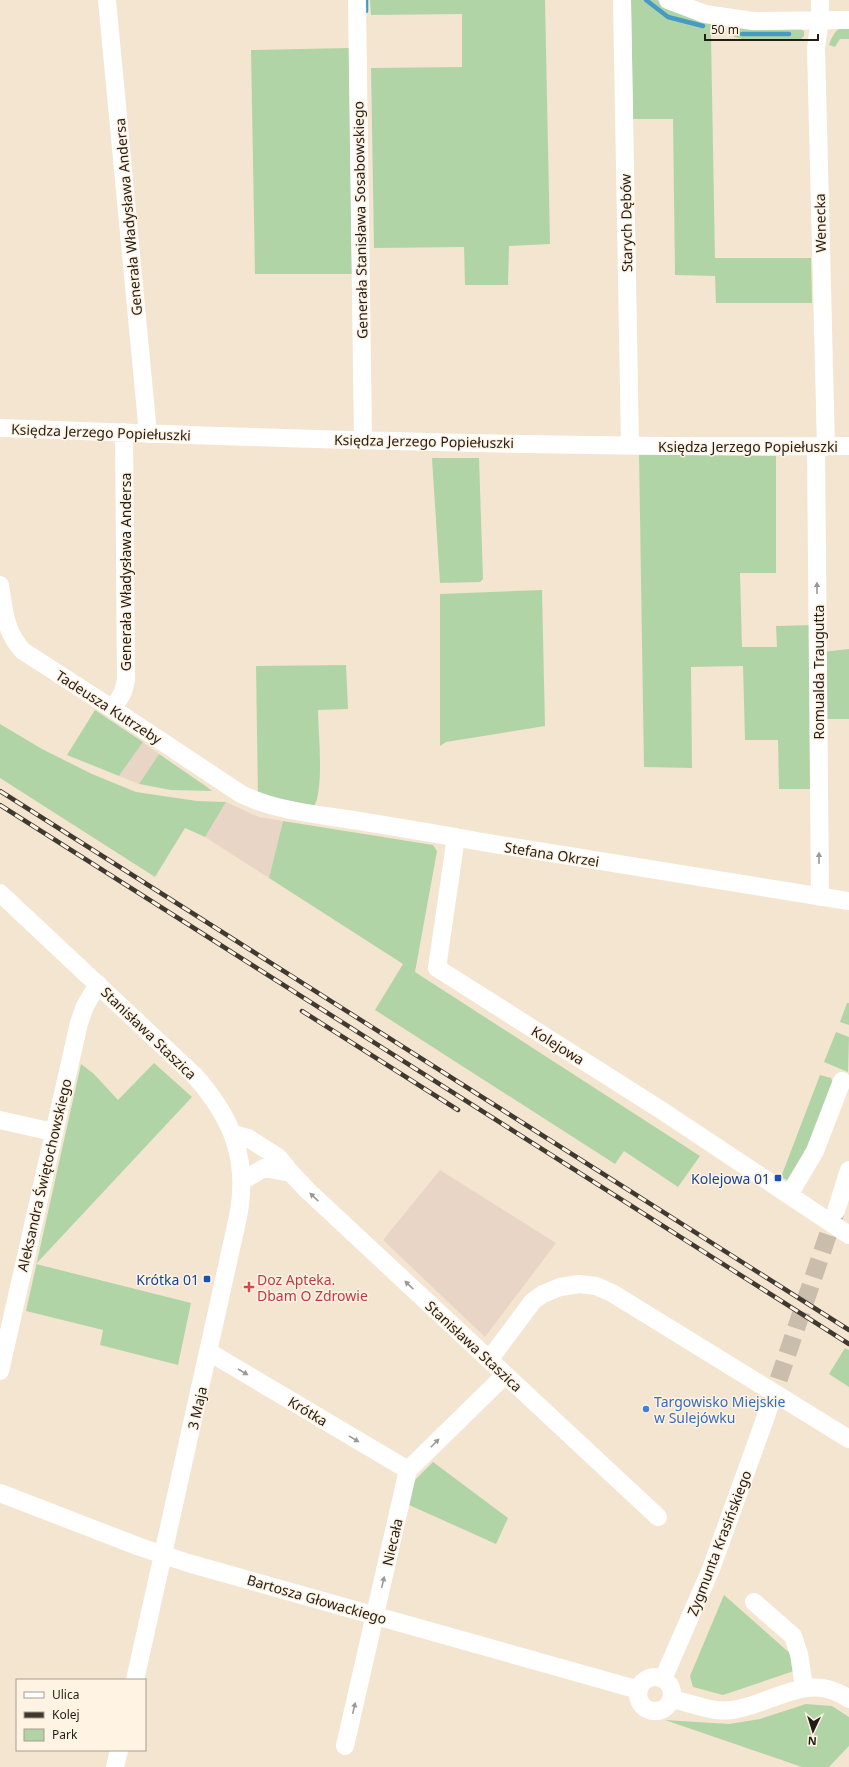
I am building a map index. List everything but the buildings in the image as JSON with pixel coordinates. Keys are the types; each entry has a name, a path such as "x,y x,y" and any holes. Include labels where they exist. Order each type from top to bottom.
{"street":[{"name":"Generała Władysława Andersa","path":"107,0 148,434"},
{"name":"Generała Stanisława Sosabowskiego","path":"357,0 363,440"},
{"name":"Starych Dębów","path":"622,0 630,446"},
{"path":"668,0 705,14 746,20 849,20"},
{"name":"Wenecka","path":"820,0 820,20 816,48 821,447"},
{"name":"Księdza Jerzego Popiełuszki","path":"0,428 148,434 630,446 849,446"},
{"name":"Generała Władysława Andersa","path":"113,709 121,696 126,680 124,432"},
{"name":"Romualda Traugutta","path":"820,897 821,447"},
{"name":"Tadeusza Kutrzeby","path":"0,585 6,625 17,645 23,652 113,709 241,794 256,802"},
{"name":"Stefana Okrzei","path":"256,802 283,809 849,901"},
{"name":"Kolejowa","path":"456,837 437,968 661,1110 789,1195"},
{"name":"Stanisława Staszica","path":"0,893 195,1076 216,1102 233,1134 248,1138 278,1157 290,1173 658,1517"},
{"name":"Aleksandra Świętochowskiego","path":"0,1371 53,1132 79,1023 85,1006 98,984"},
{"path":"842,1081 815,1151 789,1195 849,1234"},
{"path":"0,1120 53,1132"},
{"name":"3 Maja","path":"135,1679 238,1217 242,1181 240,1157 233,1134"},
{"path":"242,1181 264,1168 290,1173"},
{"path":"836,1211 849,1170"},
{"path":"489,1360 533,1301 560,1287 578,1284 596,1286 612,1293 849,1439"},
{"name":"Krótka","path":"209,1352 408,1470"},
{"path":"408,1470 505,1375"},
{"name":"Zygmunta Krasińskiego","path":"663,1679 711,1569 770,1405"},
{"name":"Niecała","path":"345,1746 408,1470"},
{"name":"Bartosza Głowackiego","path":"0,1493 164,1555 639,1690"},
{"path":"754,1602 792,1636 800,1654 804,1688"},
{"path":"648,1679 663,1679 671,1688 672,1699 670,1704 662,1710 652,1711 642,1706 638,1695 641,1685 648,1679"},
{"path":"672,1699 706,1708 731,1710 747,1707 792,1690 804,1688 829,1689 849,1699"},
{"path":"115,1767 119,1751"}],"shaded area":[{"path":"143,742 159,754 139,784 119,776"},
{"path":"226,802 259,817 283,821 269,878 205,837"},
{"path":"440,1170 556,1243 485,1337 383,1240"}],"green space":[{"path":"370,0 545,0 550,244 509,246 508,285 465,285 464,247 374,248 371,68 462,67 462,14 371,15"},
{"path":"631,0 657,0 670,8 714,21 711,36 715,258 811,258 812,303 716,303 715,276 675,275 673,119 633,119"},
{"path":"736,25 797,27 804,31 804,36 800,40 750,41 734,37"},
{"path":"843,26 849,26 849,39 840,39 835,47 829,45 834,34"},
{"path":"349,48 352,274 255,274 251,50"},
{"path":"639,454 776,456 776,573 740,573 742,647 777,647 776,626 814,625 814,789 779,789 778,740 745,740 743,666 691,667 692,768 644,767"},
{"path":"432,458 479,458 483,579 480,582 440,583"},
{"path":"542,590 545,726 446,742 440,746 440,594"},
{"path":"849,649 849,719 823,719 823,652"},
{"path":"346,665 348,709 318,710 320,775 317,800 313,808 258,797 256,666"},
{"path":"95,710 143,742 119,776 67,755"},
{"path":"0,724 42,749 92,774 136,792 197,801 226,802 205,837 185,828 155,877 0,778"},
{"path":"159,754 212,791 171,790 139,784"},
{"path":"283,821 433,845 437,851 415,972 700,1156 678,1187 624,1151 615,1164 375,1010 403,964 269,878"},
{"path":"847,1003 849,1003 849,1025 840,1022"},
{"path":"836,1032 849,1037 848,1072 824,1062"},
{"path":"154,1063 192,1097 37,1263 81,1064 94,1074 118,1100"},
{"path":"820,1075 831,1078 833,1083 809,1144 789,1181 781,1177"},
{"path":"36,1264 191,1303 178,1365 100,1345 103,1330 26,1311"},
{"path":"845,1348 849,1350 849,1387 829,1374"},
{"path":"433,1462 508,1518 496,1544 409,1505 415,1480"},
{"path":"724,1595 793,1656 797,1670 723,1695 693,1687 690,1676"},
{"path":"806,1704 832,1706 849,1717 849,1746 829,1767 802,1767 665,1720 729,1724 760,1719"}],"waterway":[{"path":"366,0 366,11"},
{"path":"646,0 668,17 703,26"},
{"path":"742,34 789,34"}],"tunnel":[{"path":"770,1405 836,1211"}],"railway":[{"path":"0,791 849,1330"},
{"path":"0,805 849,1344"},
{"path":"302,1011 458,1110"}],"place":[{"name":"Kolejowa 01","path":"778,1178"},
{"name":"Krótka 01","path":"207,1279"},
{"name":"Doz Apteka. Dbam O Zdrowie","path":"249,1287"},
{"name":"Targowisko Miejskie w Sulejówku","path":"646,1409"}]}
